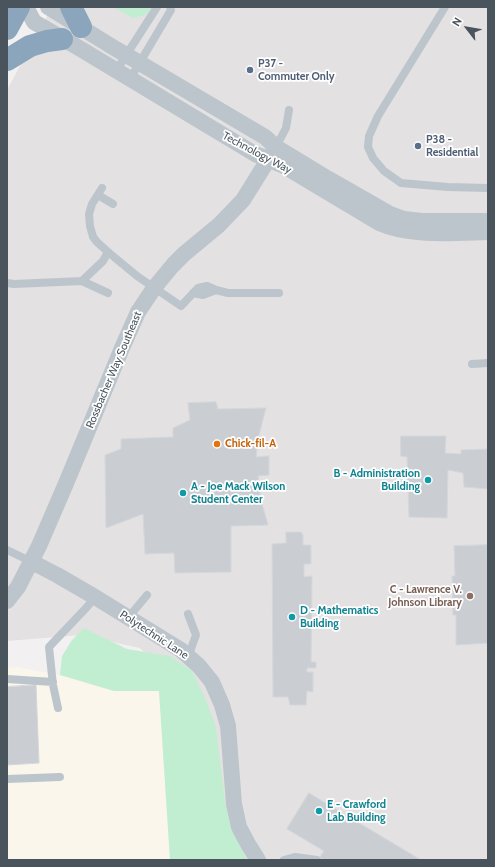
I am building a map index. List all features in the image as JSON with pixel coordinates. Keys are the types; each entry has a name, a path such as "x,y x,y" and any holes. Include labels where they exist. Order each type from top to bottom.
{"highway":[{"path":"7,29 19,7"},
{"path":"71,7 80,27"},
{"path":"7,60 30,46 62,39"}],"street":[{"name":"Technology Way","path":"26,7 34,22 255,154 272,153"},
{"name":"Technology Way","path":"48,7 265,137 272,153 282,165 386,226 404,230 441,233 488,232"},
{"name":"Rossbacher Way Southeast","path":"7,602 18,587 32,562 138,312 154,288 178,260 219,225 235,208 249,191 272,153"},
{"name":"Technology Way","path":"404,230 422,221 488,221"},
{"name":"Polytechnic Lane","path":"32,562 181,650 199,666 212,682 222,704 228,726 234,804 239,827 258,860"}],"lane":[{"path":"130,79 133,58 158,7"},
{"path":"116,71 133,58 170,10 170,7"},
{"path":"445,7 378,116 369,136 368,147 373,158 384,170 401,182 448,187 488,188"},
{"path":"272,153 286,128 289,110"},
{"path":"113,204 100,192 92,204 89,214 93,237 136,276 181,306 198,288 207,286 228,293 279,293"},
{"path":"82,281 103,262 108,252"},
{"path":"7,283 82,281 108,293"},
{"path":"472,364 488,363"},
{"path":"7,550 32,562"},
{"path":"128,618 147,595"},
{"path":"58,708 49,647 95,598"},
{"path":"188,614 196,635 188,657"},
{"path":"7,679 53,682"},
{"path":"7,779 60,777"},
{"path":"284,860 295,857 318,860"}],"shaded area":[{"path":"52,7 488,7 488,860 186,860 173,681 140,648 81,635 7,641 7,90"},
{"path":"17,667 60,675 114,691 159,691 170,860 7,860 7,668"}],"green space":[{"path":"113,7 152,7 145,15 133,18"},
{"path":"84,628 127,649 170,656 192,671 205,698 216,727 225,802 231,829 247,860 170,860 159,691 114,691 60,675 62,656 72,640"}],"building":[{"name":"A - Joe Mack Wilson Student Center","path":"216,402 218,409 266,408 259,435 256,457 269,456 269,475 258,476 261,500 268,525 231,526 231,572 175,573 174,553 145,554 143,514 106,528 105,455 121,449 121,439 173,437 173,428 190,420 188,403"},
{"name":"B - Administration Building","path":"401,436 446,436 445,453 461,454 461,450 488,449 488,489 464,487 463,473 448,470 447,518 409,517 407,457 401,456"},
{"name":"D - Mathematics Building","path":"286,532 301,532 303,535 303,545 311,545 311,564 304,564 304,577 312,576 311,662 316,662 316,668 307,668 307,672 313,672 313,692 307,691 306,705 290,705 288,697 273,697 272,544 286,543"},
{"name":"C - Lawrence V. Johnson Library","path":"488,545 488,643 456,645 456,615 453,615 452,576 455,576 454,546"},
{"path":"36,685 39,763 7,765 7,687"},
{"name":"E - Crawford Lab Building","path":"309,793 421,860 324,860 320,857 324,851 287,829"}],"place":[{"name":"P37 - Commuter Only","path":"250,70"},
{"name":"P38 - Residential","path":"418,146"},
{"name":"Chick-fil-A","path":"217,444"},
{"name":"B - Administration Building","path":"428,480"},
{"name":"A - Joe Mack Wilson Student Center","path":"183,493"},
{"name":"C - Lawrence V. Johnson Library","path":"470,596"},
{"name":"D - Mathematics Building","path":"292,617"},
{"name":"E - Crawford Lab Building","path":"319,811"}]}
